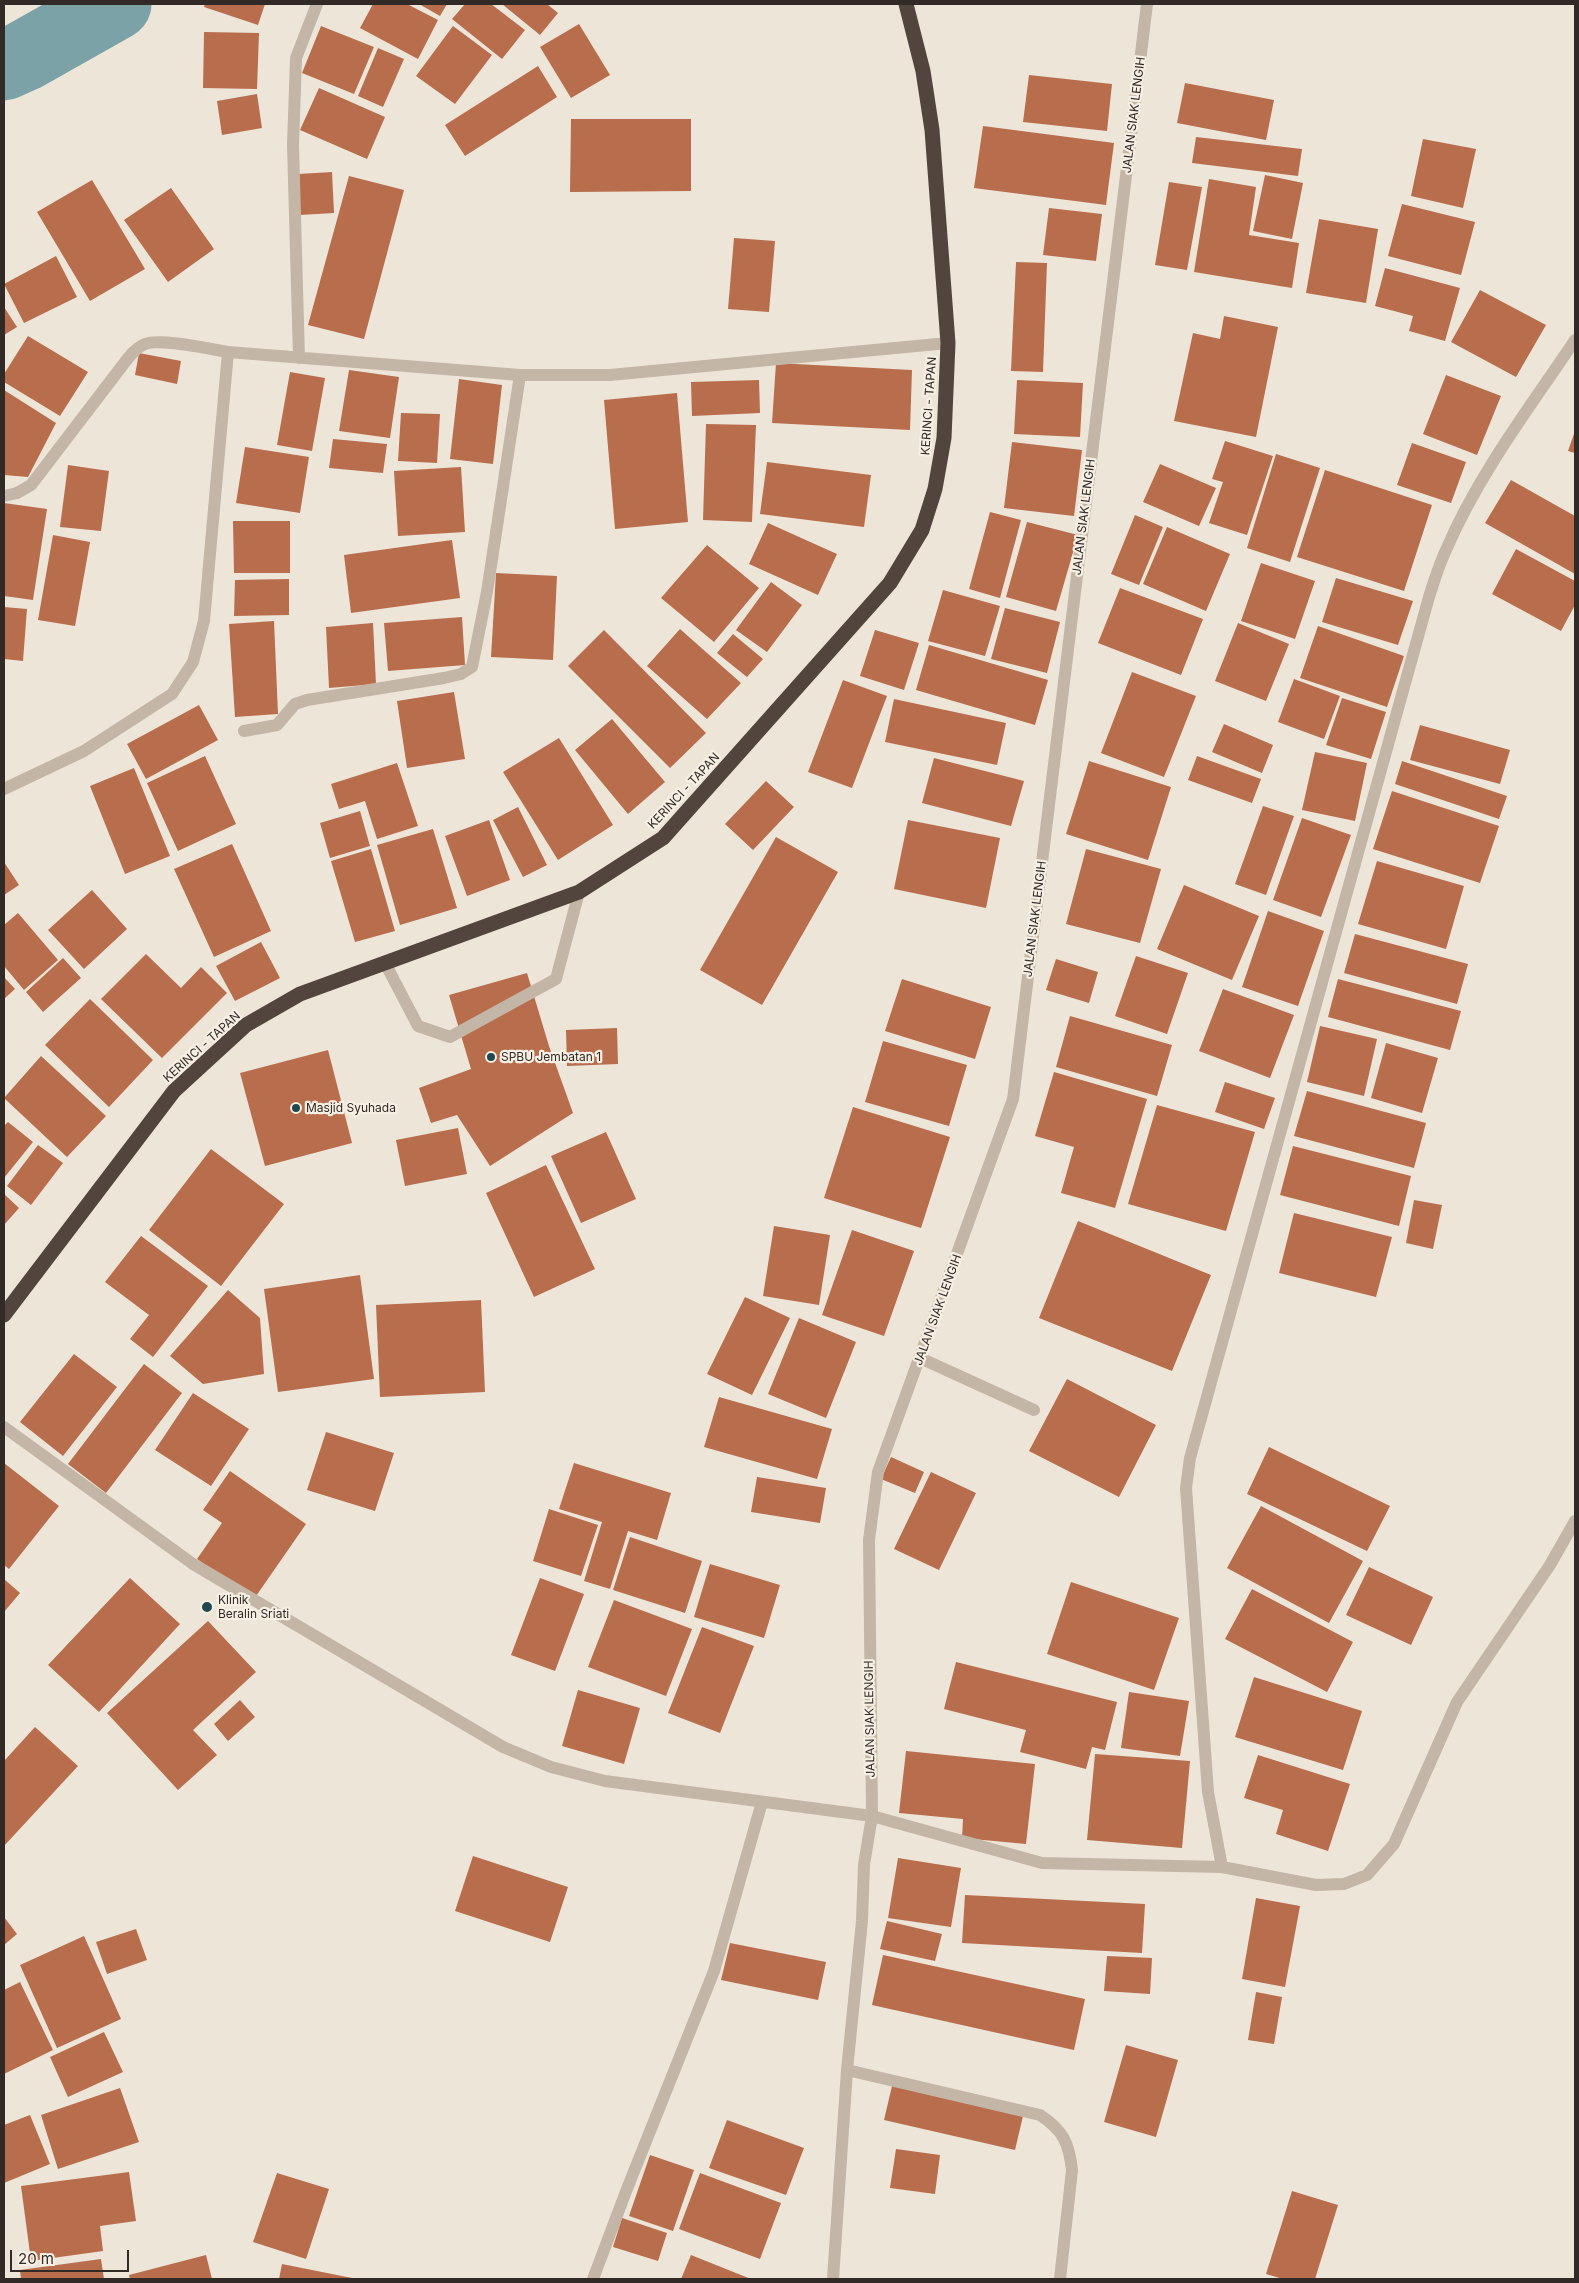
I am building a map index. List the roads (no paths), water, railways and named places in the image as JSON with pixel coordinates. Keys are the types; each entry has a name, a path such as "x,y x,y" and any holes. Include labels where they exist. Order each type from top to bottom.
{"highway":[{"name":"KERINCI - TAPAN","path":"5,1310 174,1091 246,1025 300,994 579,892 663,838 890,583 922,530 935,489 944,438 948,343 932,130 923,71 906,4"}],"street":[{"path":"299,358 293,145 296,58 318,4"},
{"name":"JALAN SIAK LENGIH","path":"833,2279 847,2070 862,1921 864,1865 872,1816 869,1540 878,1472 1013,1099 1147,4"},
{"path":"1222,1867 1208,1792 1186,1488 1190,1458 1429,597 1446,550 1468,507 1497,456 1575,340"},
{"path":"4,496 17,493 31,486 122,366 134,352 145,344 165,342 228,352 520,375 610,374 948,343"},
{"path":"4,789 84,751 172,694 192,662 204,621 228,352"},
{"path":"244,731 277,725 295,704 307,700 444,678 461,674 472,667 487,592 520,375"},
{"path":"385,963 418,1026 450,1037 556,979 579,892"},
{"path":"920,1358 1034,1410"},
{"path":"4,1427 193,1564 502,1747 551,1767 605,1782 872,1816 1042,1862 1222,1867 1316,1886 1344,1884 1367,1875 1394,1844 1457,1702 1550,1565 1575,1521"},
{"path":"593,2279 714,1971 762,1802"},
{"path":"847,2070 1040,2115 1056,2126 1070,2154 1072,2170 1060,2279"}],"waterway":[{"path":"4,65 24,56 116,4"}],"place":[{"name":"SPBU Jembatan 1","path":"491,1057"},
{"name":"Masjid Syuhada","path":"296,1108"},
{"name":"Klinik Beralin Sriati","path":"207,1607"}]}
